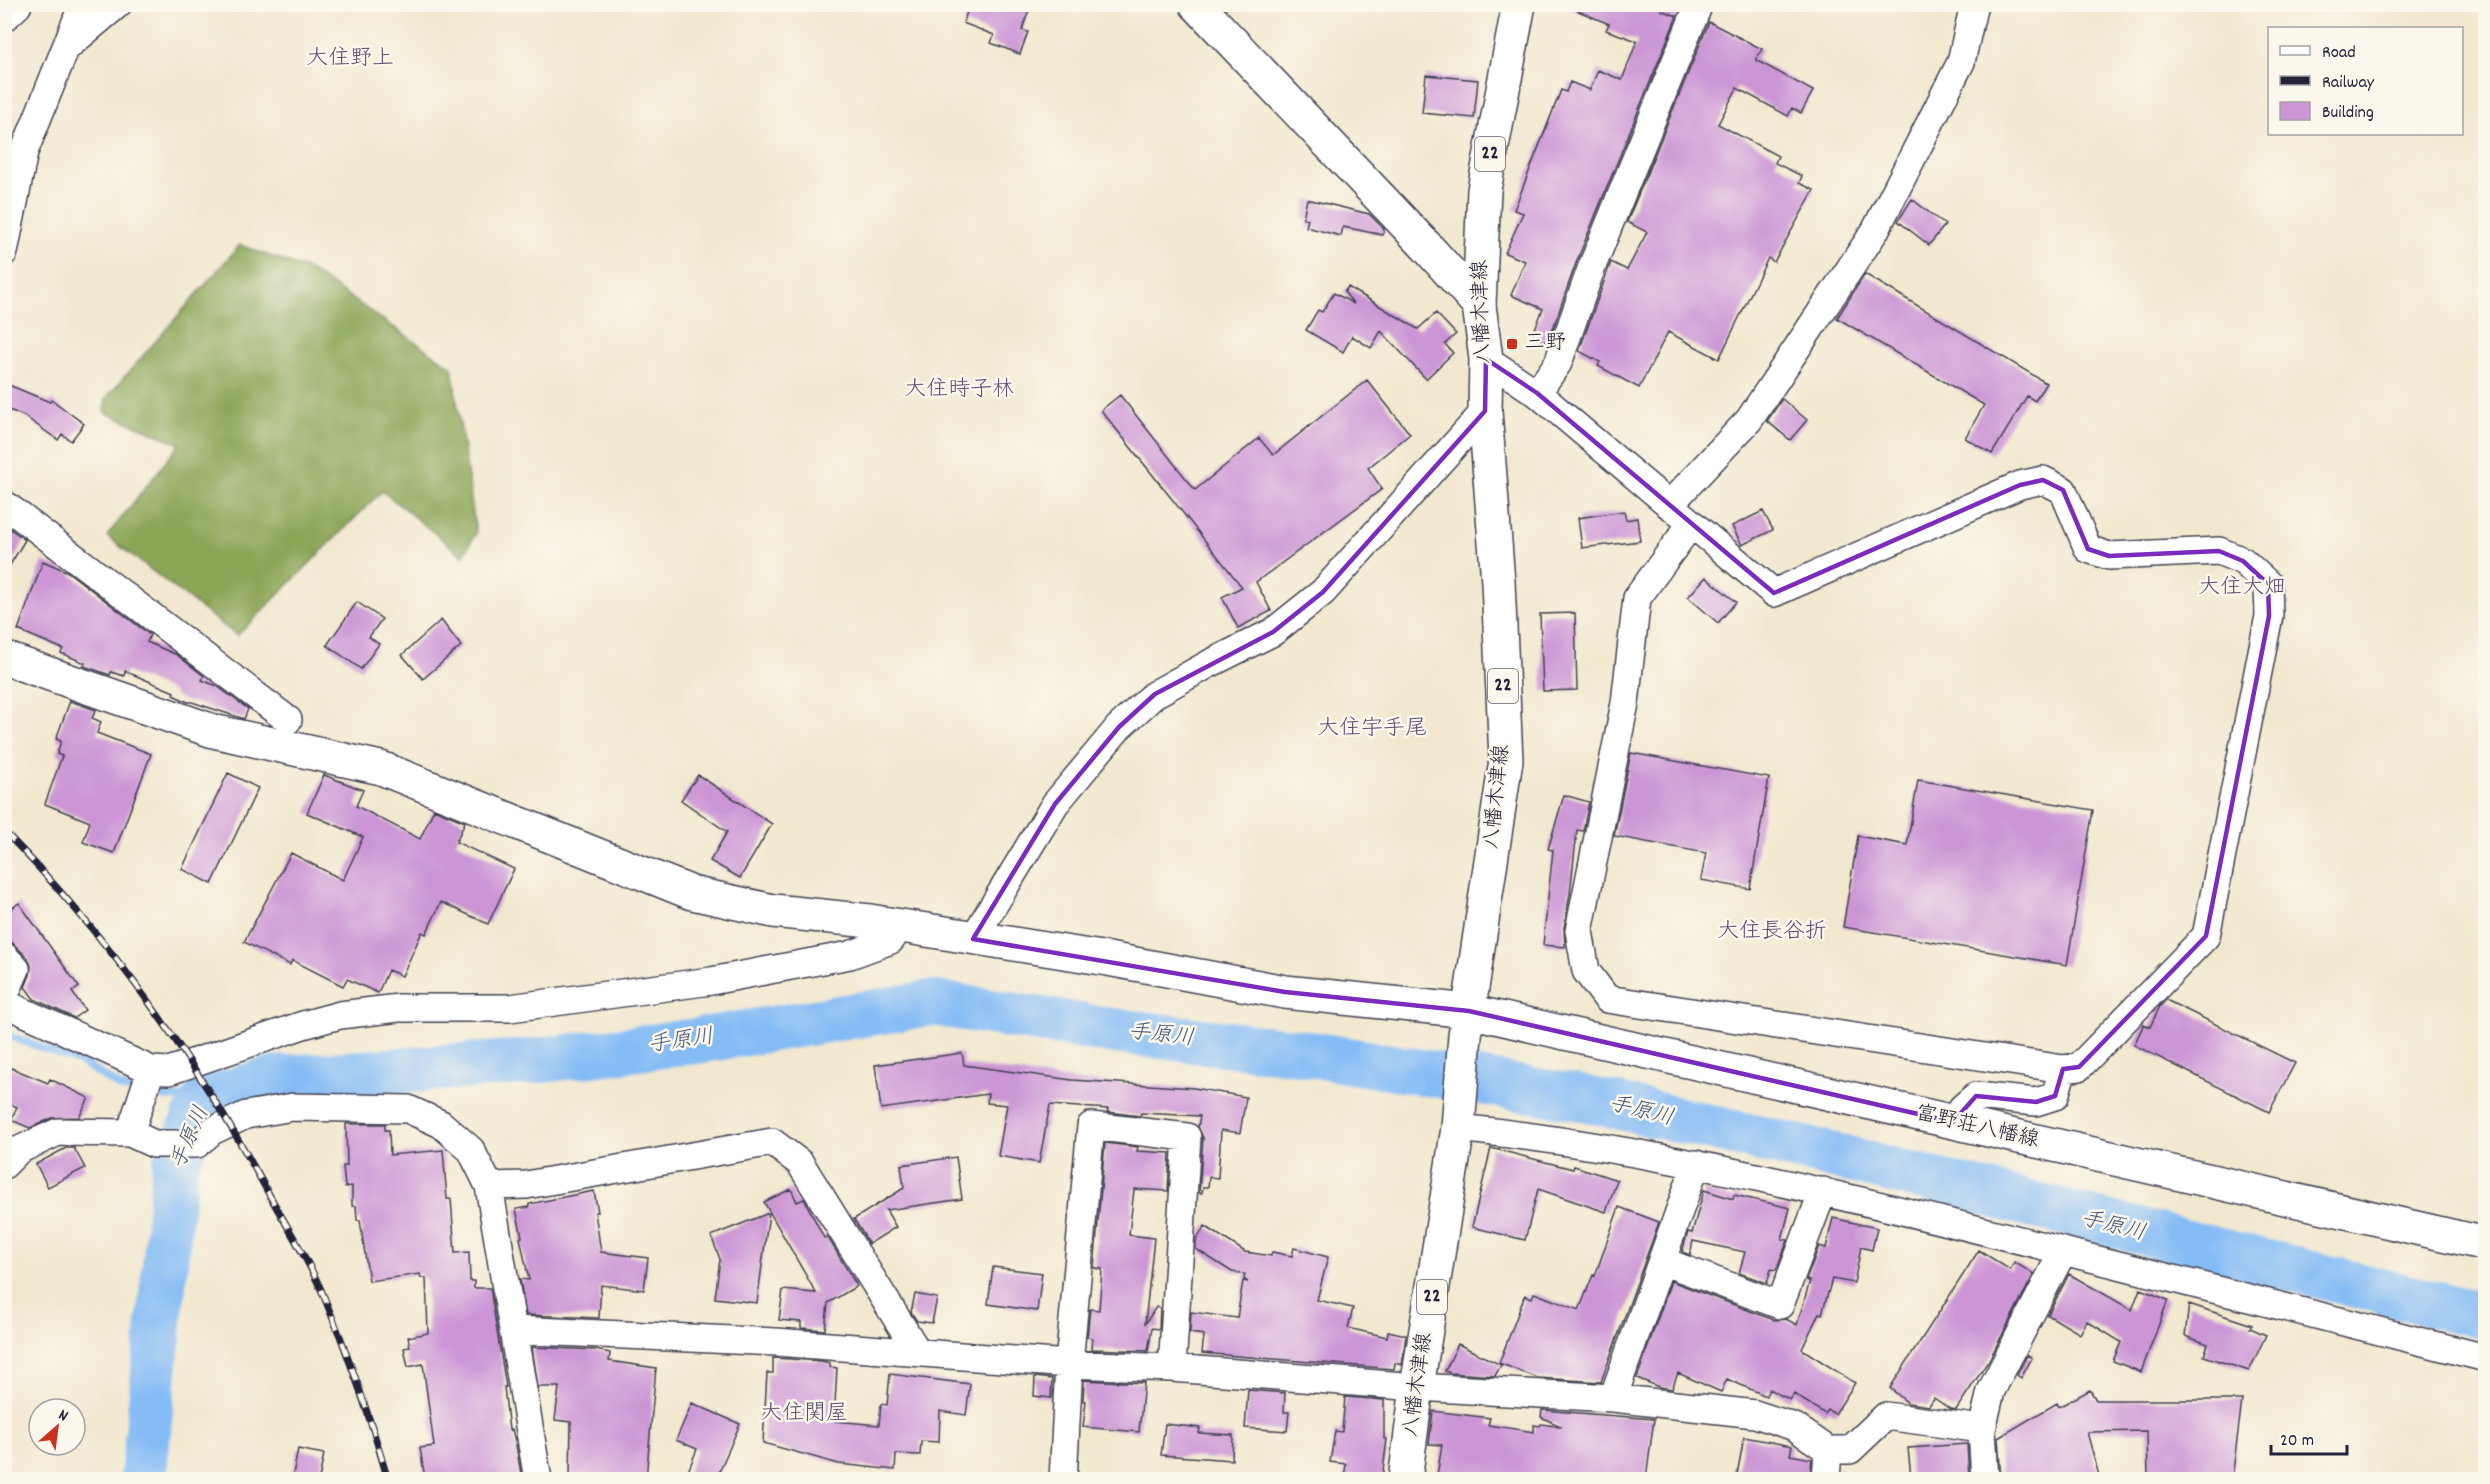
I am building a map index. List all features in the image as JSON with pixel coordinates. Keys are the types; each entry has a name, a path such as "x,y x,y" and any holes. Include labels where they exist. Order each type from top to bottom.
{"main road":[{"path":"4,14 15,4"},
{"path":"1196,4 1427,247 1479,305"},
{"name":"八幡木津線","path":"1405,1479 1417,1387 1459,1122 1467,1023 1506,760 1498,582 1485,411 1486,359 1479,305 1484,190 1519,4"},
{"name":"富野荘八幡線","path":"4,658 213,731 381,768 692,893 773,911 900,926 1108,959 1467,1023 1953,1122 2486,1244"}],"street":[{"path":"4,252 24,152 83,4"},
{"path":"65,48 118,4"},
{"path":"1537,393 1558,363 1591,269 1699,4"},
{"path":"1669,505 1749,420 1875,231 1961,62 1974,4"},
{"path":"1486,359 1537,393 1774,593 2020,485 2043,480 2063,490 2088,549 2109,556 2219,551 2243,561 2268,584 2269,616 2206,936 2079,1067 2064,1069 1607,999 1586,971 1579,931 1625,703 1637,598 1691,524"},
{"path":"973,939 1055,804 1119,727 1155,694 1273,632 1323,592 1485,411"},
{"path":"4,504 288,720"},
{"path":"4,1003 150,1075 340,1015 399,1008 510,1008 711,981 850,955 891,940 900,926"},
{"path":"4,956 16,969 4,997"},
{"path":"1953,1122 1962,1108 1976,1096 2036,1102 2055,1096 2064,1069"},
{"path":"142,1139 139,1104 150,1075"},
{"path":"9,1152 58,1132 197,1144 212,1131 246,1115 293,1107 408,1109 441,1125 471,1150 489,1186 538,1479"},
{"path":"1459,1122 1500,1132 1696,1164 1823,1191 2486,1358"},
{"path":"1063,1479 1069,1364 1091,1126 1187,1137 1172,1368"},
{"path":"489,1186 526,1185 772,1142 800,1163 917,1351"},
{"path":"1613,1398 1696,1164"},
{"path":"1662,1261 1780,1305 1823,1191"},
{"path":"1985,1479 1982,1429 1991,1391 2062,1251"},
{"path":"514,1330 606,1332 917,1351 1069,1364 1172,1368 1417,1387 1613,1398 1755,1414 1795,1427 1828,1450 1850,1450 1886,1416 1982,1429"},
{"path":"1826,1479 1828,1450"}],"highlighted area":[{"path":"1486,359 1537,393 1774,593 2020,485 2043,480 2063,490 2088,549 2109,556 2219,551 2243,561 2268,584 2269,616 2206,936 2079,1067 2063,1069 2055,1096 2036,1102 1976,1096 1953,1122 1469,1011 1285,992 973,939 1055,804 1119,727 1155,694 1273,632 1323,592 1485,411"}],"green space":[{"path":"240,245 311,271 452,367 476,533 463,556 382,491 237,636 107,536 180,444 104,412 106,398"}],"building":[{"path":"970,4 1031,4 1022,30 1028,32 1020,54 991,43 994,35 963,23"},
{"path":"1562,4 1663,4 1661,10 1677,16 1576,263 1548,343 1532,336 1543,309 1511,295 1525,261 1505,253 1523,213 1514,210 1561,90 1566,92 1570,82 1590,90 1598,70 1622,80 1637,41 1606,30 1609,24"},
{"path":"1709,22 1762,49 1756,60 1813,91 1801,113 1792,108 1788,116 1737,88 1718,124 1778,156 1775,163 1802,176 1799,183 1814,190 1774,262 1768,258 1719,359 1668,332 1639,388 1598,366 1600,362 1579,351 1611,262 1627,270 1647,232 1627,222"},
{"path":"1426,75 1478,80 1474,118 1422,113"},
{"path":"1307,199 1369,214 1384,229 1383,235 1343,227 1341,236 1306,227 1308,219 1303,218"},
{"path":"1912,199 1945,225 1929,245 1898,221"},
{"path":"1865,274 2046,383 2035,401 2027,396 1992,454 1965,438 1984,405 1837,318"},
{"path":"1348,287 1418,329 1436,313 1456,334 1445,344 1453,353 1426,379 1381,331 1371,348 1352,336 1343,352 1306,330 1318,310 1322,312 1334,293 1354,304 1344,292"},
{"path":"1367,380 1410,434 1368,468 1382,489 1256,582 1271,611 1238,628 1222,597 1242,587 1101,410 1120,395 1195,490 1259,438 1273,455"},
{"path":"4,383 50,402 52,400 84,424 71,441 62,434 58,440 24,416 4,408"},
{"path":"1782,399 1807,420 1790,440 1767,421"},
{"path":"1624,511 1626,520 1637,518 1640,541 1582,548 1578,518"},
{"path":"1763,511 1773,530 1742,545 1732,526"},
{"path":"4,524 25,540 4,575"},
{"path":"43,561 68,572 150,635 147,642 177,655 204,676 202,680 217,686 248,709 244,719 188,702 173,695 174,692 125,671 124,676 111,672 110,675 84,666 85,663 61,653 63,649 18,630"},
{"path":"1706,577 1736,602 1718,623 1688,597"},
{"path":"357,602 382,619 369,637 379,644 361,669 327,645"},
{"path":"1575,613 1577,690 1543,691 1540,614"},
{"path":"441,620 461,646 423,679 402,655"},
{"path":"70,701 96,710 92,718 101,722 97,733 151,754 114,853 83,842 90,822 45,804 62,756 57,754 61,741 56,739"},
{"path":"1631,753 1769,778 1750,889 1701,880 1706,853 1614,836"},
{"path":"228,773 258,788 212,884 182,869"},
{"path":"324,775 363,790 356,806 420,839 434,809 465,822 456,842 514,869 488,924 441,902 426,934 422,932 402,976 388,970 378,993 347,979 343,986 292,960 290,965 244,942 291,853 343,880 363,837 307,813"},
{"path":"698,775 772,824 740,878 710,861 727,832 681,800"},
{"path":"1918,780 2093,810 2067,965 1843,927 1858,836 1907,845"},
{"path":"1564,795 1589,802 1583,831 1577,830 1564,928 1565,947 1543,945 1553,850 1548,849"},
{"path":"19,903 79,987 72,992 85,1010 74,1018 34,999 25,987 31,966 28,958 4,935 4,914"},
{"path":"2166,1000 2295,1063 2269,1112 2134,1045 2144,1024 2150,1027 2160,1006"},
{"path":"962,1053 964,1065 1072,1080 1194,1088 1246,1097 1240,1133 1221,1130 1218,1178 1209,1177 1208,1187 1203,1187 1202,1193 1199,1193 1203,1138 1198,1127 1200,1116 1141,1113 1140,1116 1107,1112 1108,1109 1050,1105 1039,1163 998,1156 1007,1105 987,1103 988,1094 881,1109 875,1065"},
{"path":"4,1065 48,1083 50,1079 89,1098 79,1117 52,1118 30,1128 11,1120 17,1107 4,1101"},
{"path":"346,1124 385,1124 385,1130 389,1130 390,1155 443,1150 447,1199 451,1199 455,1253 469,1252 470,1281 474,1281 474,1288 490,1288 506,1387 504,1387 509,1430 512,1429 522,1479 425,1479 420,1448 434,1446 423,1364 408,1367 404,1348 410,1347 408,1337 428,1333 426,1278 421,1278 420,1274 369,1281 360,1220 357,1220 356,1206 352,1206 352,1186 345,1187 343,1166 347,1166"},
{"path":"1105,1143 1138,1147 1137,1151 1170,1153 1168,1191 1134,1189 1129,1235 1154,1238 1145,1324 1156,1307 1160,1308 1159,1329 1152,1328 1148,1351 1091,1349 1092,1338 1087,1337 1090,1309 1099,1310 1102,1269 1094,1268"},
{"path":"66,1148 74,1148 85,1168 48,1187 36,1164"},
{"path":"1491,1148 1573,1169 1574,1166 1617,1180 1606,1212 1538,1189 1525,1240 1472,1227"},
{"path":"956,1157 962,1199 886,1210 896,1227 869,1244 854,1219 904,1188 901,1165"},
{"path":"791,1189 797,1202 804,1199 824,1238 827,1236 857,1286 828,1303 825,1330 801,1328 801,1322 779,1320 783,1290 816,1293 764,1202"},
{"path":"1704,1190 1733,1199 1734,1195 1790,1208 1782,1239 1788,1240 1776,1270 1771,1269 1767,1283 1739,1273 1745,1252 1693,1241 1690,1255 1682,1252 1688,1232 1692,1233"},
{"path":"594,1191 601,1252 648,1258 644,1290 601,1285 599,1318 526,1315 520,1279 529,1280 516,1209 529,1207 529,1204"},
{"path":"1619,1207 1659,1222 1601,1382 1538,1378 1499,1363 1525,1295 1532,1298 1534,1293 1579,1310 1593,1275 1595,1276"},
{"path":"769,1213 757,1303 715,1298 720,1259 711,1236"},
{"path":"1833,1218 1877,1228 1872,1250 1861,1247 1854,1283 1832,1279 1822,1314 1819,1313 1802,1349 1855,1383 1835,1414 1828,1410 1825,1414 1794,1394 1790,1400 1769,1389 1766,1396 1727,1379 1721,1392 1678,1373 1672,1389 1659,1387 1637,1378 1671,1281 1774,1320 1786,1319 1797,1325 1810,1281 1806,1280 1819,1246 1826,1248"},
{"path":"1205,1226 1245,1252 1271,1256 1272,1252 1292,1256 1294,1248 1328,1257 1317,1300 1353,1308 1348,1328 1387,1337 1388,1331 1406,1335 1402,1365 1395,1363 1394,1369 1202,1353 1204,1335 1190,1333 1191,1312 1237,1318 1243,1281 1248,1282 1244,1279 1245,1274 1232,1272 1196,1249 1196,1240"},
{"path":"1979,1250 2010,1270 2014,1262 2034,1274 1989,1360 1956,1410 1950,1409 1934,1398 1929,1406 1908,1403 1890,1388"},
{"path":"993,1267 1042,1273 1037,1311 988,1304"},
{"path":"2069,1274 2132,1310 2140,1289 2168,1300 2141,1372 2113,1361 2121,1342 2087,1321 2080,1334 2048,1315"},
{"path":"915,1294 937,1298 932,1323 917,1321 911,1312"},
{"path":"2189,1304 2252,1325 2250,1328 2266,1335 2249,1371 2204,1356 2208,1344 2185,1336"},
{"path":"1458,1344 1501,1365 1495,1376 1445,1371"},
{"path":"532,1347 596,1350 610,1353 609,1361 656,1368 646,1479 570,1475 571,1422 555,1420 559,1387 538,1387"},
{"path":"2027,1355 2032,1358 2021,1378 2017,1375"},
{"path":"773,1358 822,1361 830,1363 830,1367 837,1368 834,1421 879,1425 881,1404 887,1405 890,1374 970,1384 966,1415 940,1411 939,1442 921,1441 920,1455 896,1454 895,1470 839,1464 763,1443 767,1373 773,1373"},
{"path":"1035,1377 1052,1379 1051,1398 1034,1396"},
{"path":"1084,1380 1144,1383 1139,1432 1083,1427 1086,1401 1083,1401"},
{"path":"1248,1390 1285,1393 1284,1412 1289,1412 1287,1431 1245,1428"},
{"path":"2090,1390 2096,1400 2242,1400 2232,1479 2148,1479 2147,1431 2087,1432 2100,1479 2001,1479 1998,1438 2057,1403 2059,1407"},
{"path":"1345,1397 1384,1400 1384,1439 1387,1439 1382,1479 1344,1479 1346,1464 1330,1462 1335,1431 1342,1432"},
{"path":"692,1403 740,1424 716,1479 700,1479 687,1474 697,1449 676,1440"},
{"path":"1542,1410 1654,1419 1646,1479 1505,1479 1476,1475 1475,1479 1439,1479 1437,1475 1442,1445 1429,1444 1433,1411 1490,1418 1488,1425 1534,1432 1534,1425 1562,1427 1541,1417"},
{"path":"1165,1424 1200,1428 1199,1433 1233,1435 1232,1460 1161,1455"},
{"path":"1744,1437 1792,1446 1790,1455 1812,1459 1810,1479 1759,1479 1737,1475"},
{"path":"1967,1444 1969,1479 1964,1479 1964,1477 1911,1478 1908,1448"},
{"path":"298,1449 324,1454 319,1479 292,1479"}],"waterway":[{"name":"手原川","path":"143,1480 175,1166 194,1120 206,1099 273,1079 527,1062 697,1041 932,1003 1106,1030 1291,1051 1587,1099 1839,1157 2486,1317"},
{"path":"4,1034 81,1062 122,1088 168,1097 206,1099"}],"railway":[{"path":"4,831 44,873 117,959 182,1050 242,1146 304,1255 322,1292 358,1385 388,1480"}],"place":[{"name":"三野","path":"1512,344"}],"district":[{"name":"大住野上","path":"350,59"},
{"name":"大住時子林","path":"959,390"},
{"name":"大住大畑","path":"2242,588"},
{"name":"大住宇手尾","path":"1372,729"},
{"name":"大住長谷折","path":"1772,932"},
{"name":"大住関屋","path":"804,1414"}]}
